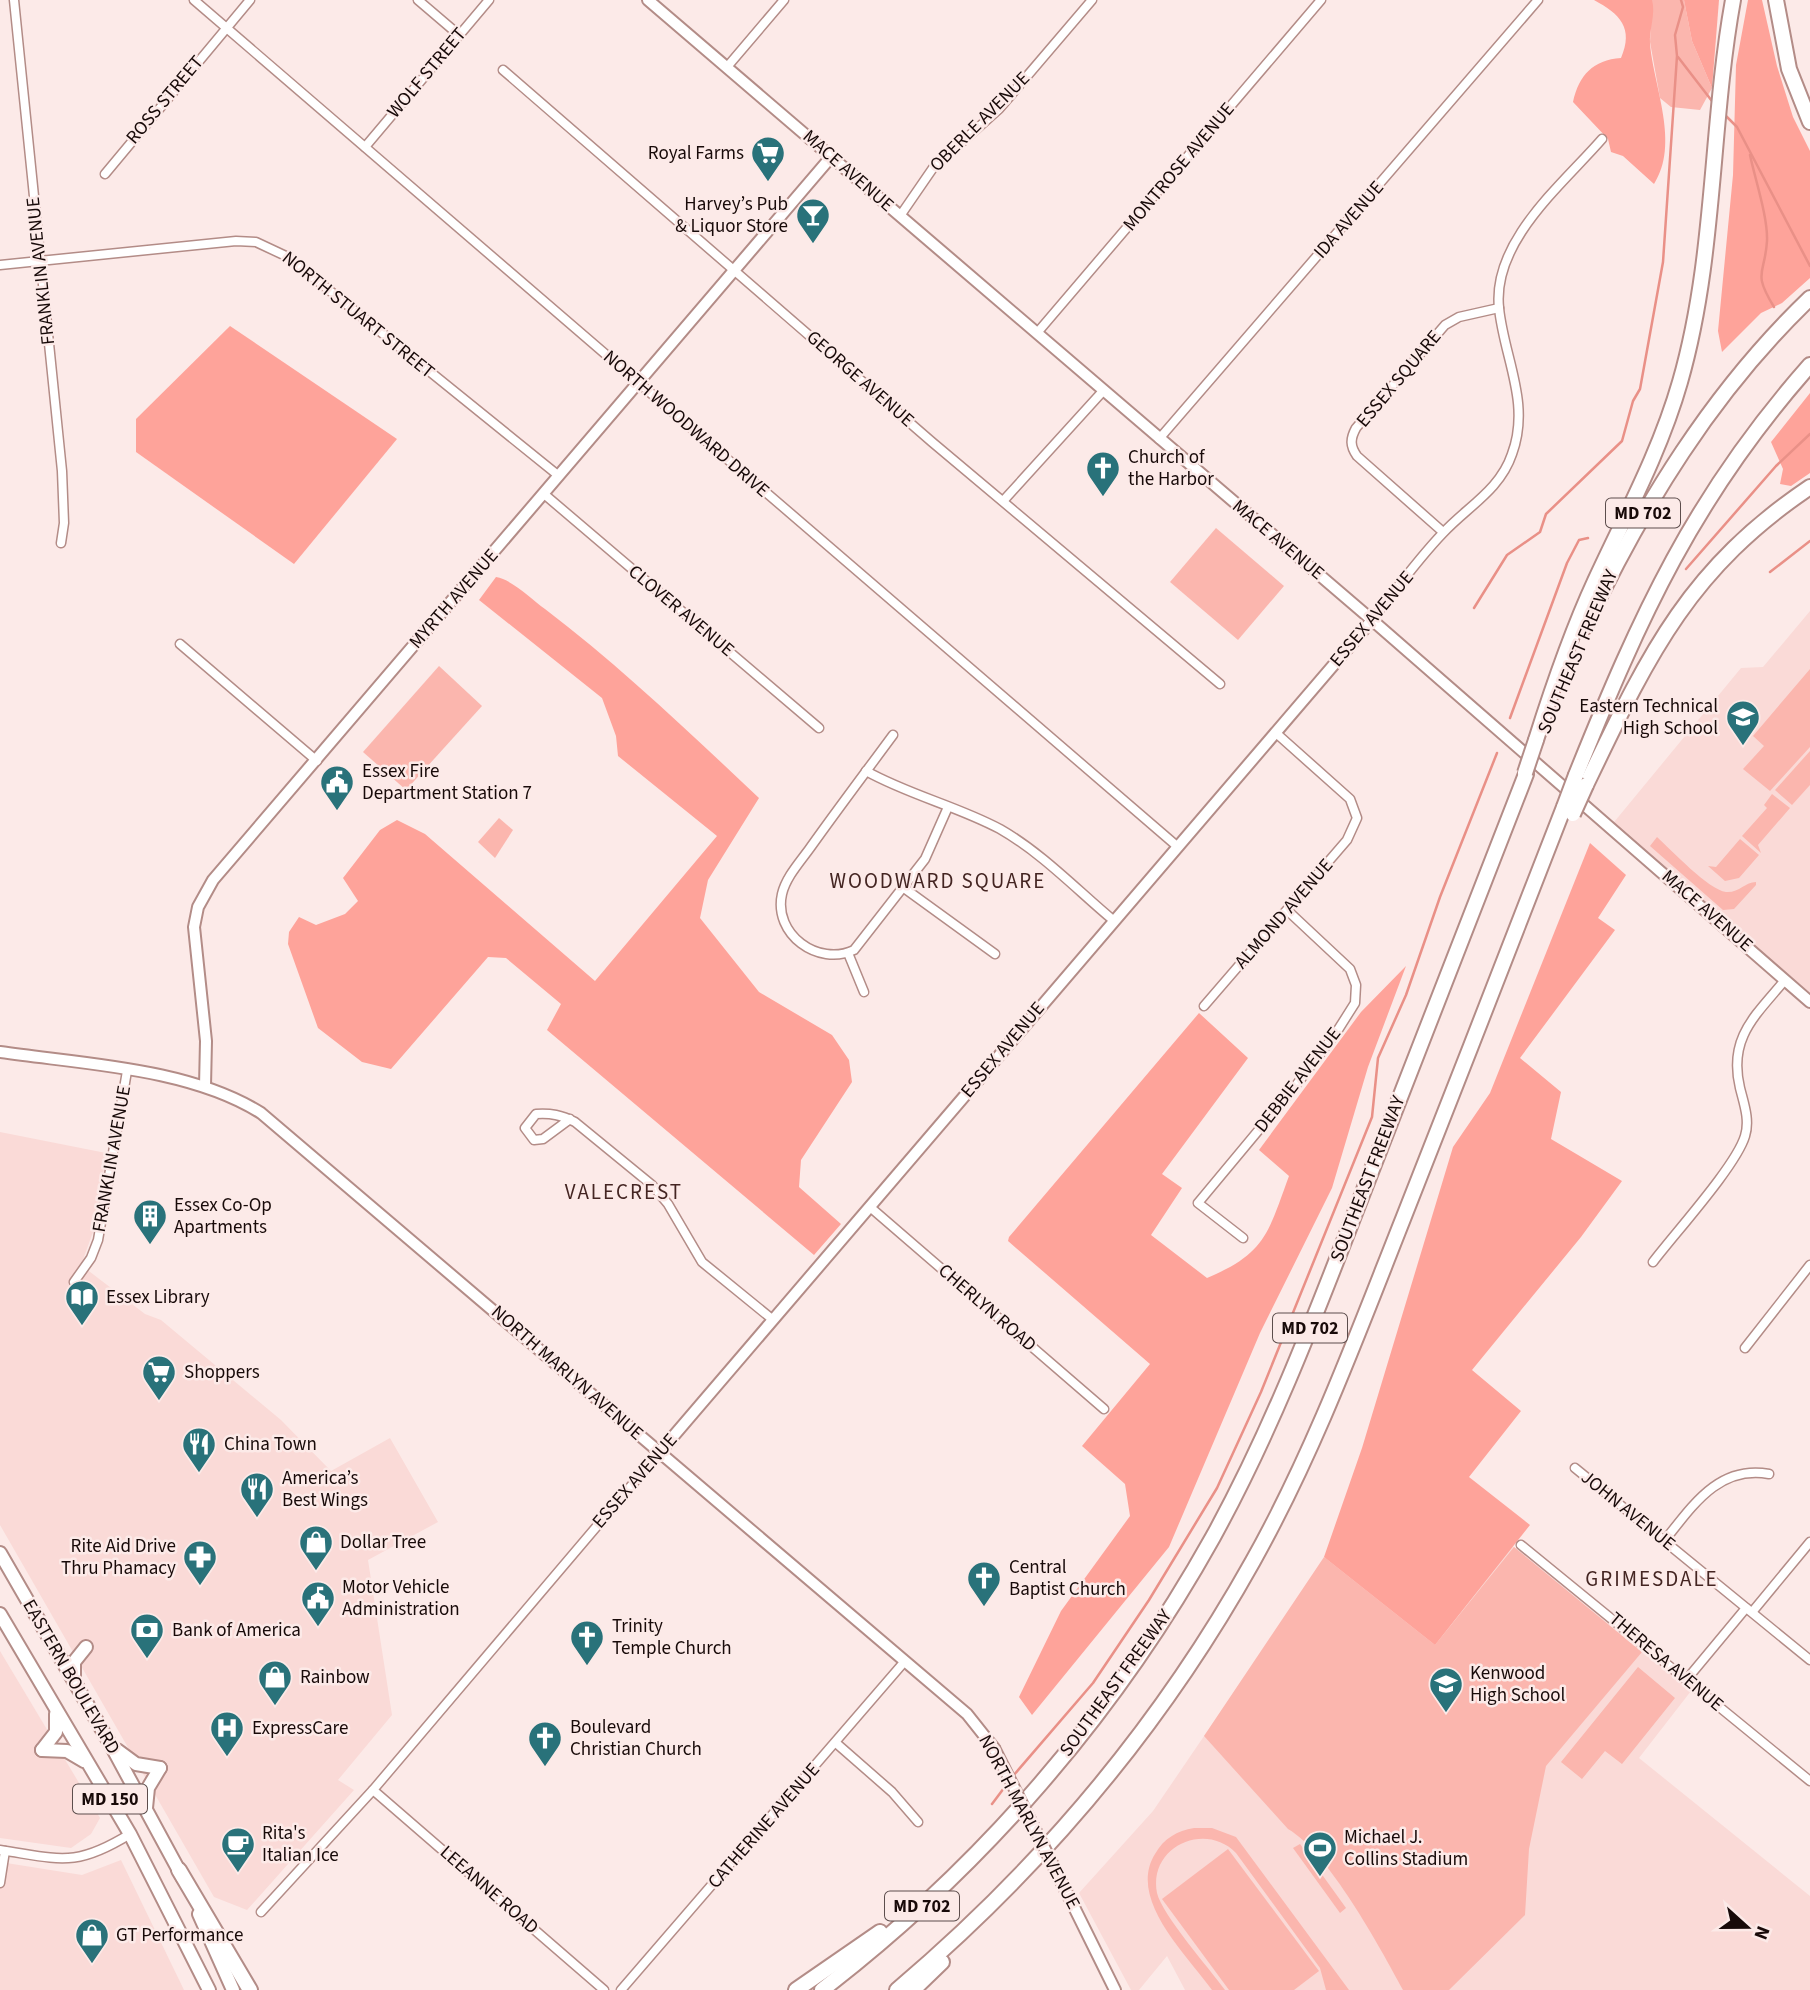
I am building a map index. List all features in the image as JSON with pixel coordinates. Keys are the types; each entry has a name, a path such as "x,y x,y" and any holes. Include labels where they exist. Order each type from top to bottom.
{"highway":[{"path":"1537,741 1574,628 1642,484 1680,384 1703,281 1730,16 1734,0"},
{"path":"1776,0 1789,69 1810,122"},
{"name":"SOUTHEAST FREEWAY","path":"822,1990 930,1898 1015,1813 1072,1747 1126,1676 1186,1583 1237,1492 1312,1323 1537,741 1583,632 1649,502 1725,393 1810,298"},
{"name":"MD 702","path":"897,1990 948,1945 1040,1855 1096,1792 1164,1702 1227,1607 1277,1515 1328,1409 1518,926 1581,780 1647,606 1715,485 1770,411 1810,365"},
{"path":"1581,780 1650,655 1685,602 1742,539 1810,487"},
{"path":"796,1990 839,1962 927,1895 1015,1813"},
{"path":"913,1990 954,1951 1040,1855"},
{"path":"179,1870 250,1990"}],"main road":[{"name":"EASTERN BOULEVARD","path":"0,1553 146,1808 179,1870 233,1990"},
{"name":"EASTERN BOULEVARD","path":"0,1614 130,1834 209,1990"},
{"path":"75,1683 74,1662 86,1647"},
{"path":"55,1710 56,1732 42,1750 67,1751 88,1763"},
{"path":"112,1747 136,1764 160,1768 148,1788 146,1808"}],"street":[{"name":"FRANKLIN AVENUE","path":"14,0 62,471 64,523 61,543"},
{"name":"NORTH WOODWARD DRIVE","path":"194,0 1178,847"},
{"name":"ROSS STREET","path":"105,174 250,0"},
{"path":"418,0 459,35"},
{"name":"WOLF STREET","path":"365,147 489,0"},
{"name":"MACE AVENUE","path":"648,0 1372,620 1810,1002"},
{"path":"727,67 784,0"},
{"name":"OBERLE AVENUE","path":"900,216 933,168 999,109 1092,0"},
{"name":"MONTROSE AVENUE","path":"1037,334 1321,0"},
{"name":"IDA AVENUE","path":"1159,439 1538,0"},
{"name":"GEORGE AVENUE","path":"503,70 1220,684"},
{"name":"ESSEX AVENUE","path":"261,1912 373,1790 772,1319 1276,733 1443,533 1490,490 1506,469 1516,443 1520,403 1499,307 1506,268 1520,235 1602,139"},
{"name":"MYRTH AVENUE","path":"205,1086 206,1041 194,943 196,913 213,880 831,157"},
{"name":"NORTH STUART STREET","path":"0,265 216,242 247,241 267,246 288,257 559,476"},
{"name":"ESSEX SQUARE","path":"1443,533 1357,456 1351,446 1351,439 1356,428 1445,325 1459,317 1499,307"},
{"path":"1004,500 1103,391"},
{"name":"CLOVER AVENUE","path":"544,494 819,729"},
{"path":"180,643 317,761"},
{"name":"ALMOND AVENUE","path":"1204,1006 1347,840 1357,818 1350,799 1276,733"},
{"path":"893,735 794,871 781,900 787,926 799,943 825,954 848,953 863,941 931,848 948,807"},
{"path":"866,771 901,789 982,820 1019,841 1113,920"},
{"path":"904,888 995,954"},
{"name":"DEBBIE AVENUE","path":"1243,1238 1198,1203 1336,1033 1356,997 1355,979 1346,963 1288,911"},
{"path":"848,953 864,992"},
{"path":"1653,1262 1742,1143 1747,1119 1735,1065 1737,1047 1743,1033 1785,981"},
{"name":"NORTH MARLYN AVENUE","path":"0,1052 205,1086 247,1104 275,1123 967,1713 994,1748 1115,1990"},
{"name":"FRANKLIN AVENUE","path":"74,1282 91,1258 98,1240 127,1071"},
{"path":"570,1119 543,1139 534,1140 525,1128 536,1114 552,1113 570,1119 652,1185 668,1204 687,1242 702,1262 772,1319"},
{"name":"CHERLYN ROAD","path":"870,1208 1104,1409"},
{"path":"1745,1348 1810,1265"},
{"name":"JOHN AVENUE","path":"1575,1468 1810,1660"},
{"path":"1665,1540 1702,1495 1716,1483 1750,1472 1769,1474"},
{"path":"1687,1679 1810,1542"},
{"name":"THERESA AVENUE","path":"1521,1545 1810,1781"},
{"name":"CATHERINE AVENUE","path":"621,1990 905,1661"},
{"path":"836,1743 892,1792 918,1822"},
{"name":"LEEANNE ROAD","path":"373,1790 604,1990"},
{"path":"0,1883 3,1851 60,1860 80,1859 130,1834"}],"shaded area":[{"path":"1594,0 1652,0 1650,44 1665,134 1665,151 1654,184 1623,156 1611,152 1608,139 1573,102 1583,77 1603,62 1621,58 1625,47 1625,30 1622,23 1611,11"},
{"path":"1652,0 1684,0 1692,41 1712,88 1700,110 1671,107 1660,98 1650,42"},
{"path":"1684,0 1719,0 1712,88 1692,41"},
{"path":"1748,0 1762,0 1777,66 1793,117 1810,151 1810,278 1782,303 1761,313 1722,352 1718,331 1733,175 1736,65"},
{"path":"230,326 397,439 294,564 136,452 136,419"},
{"path":"1810,393 1810,473 1791,486 1780,484 1783,469 1771,442"},
{"path":"1216,528 1284,586 1238,640 1170,582"},
{"path":"496,577 522,590 601,654 759,798 708,880 700,918 759,992 832,1035 849,1060 852,1082 801,1160 799,1187 841,1224 814,1255 547,1030 561,1004 506,958 488,957 391,1069 362,1062 318,1028 288,944 289,932 299,917 316,925 345,914 358,901 343,878 380,830 397,820 425,834 595,981 717,836 618,756 616,736 602,698 479,600"},
{"name":"Eastern Technical High School","path":"1810,611 1810,1002 1610,827 1741,668 1763,667"},
{"path":"439,666 482,706 406,790 363,752"},
{"path":"1810,669 1810,747 1770,791 1743,769 1764,746 1753,736"},
{"path":"1810,751 1810,785 1792,805 1775,790"},
{"path":"1772,794 1790,808 1758,845 1761,853 1742,836 1767,808 1764,805"},
{"path":"499,818 513,830 495,858 478,842"},
{"path":"1657,837 1690,869 1719,890 1731,892 1752,882 1756,882 1756,885 1734,909 1723,910 1650,846"},
{"path":"1740,839 1759,855 1739,878 1725,881 1708,866 1716,867"},
{"path":"1590,843 1626,875 1598,918 1615,930 1520,1058 1561,1092 1551,1139 1622,1181 1581,1237 1472,1370 1521,1411 1469,1477 1530,1525 1435,1645 1324,1557 1362,1448 1453,1147 1490,1093"},
{"path":"1406,966 1368,1067 1332,1188 1260,1333 1169,1547 1032,1715 1019,1697 1061,1611 1130,1516 1125,1484 1082,1446 1150,1364 1008,1241 1009,1237 1199,1013 1248,1058 1162,1174 1182,1188 1151,1235 1207,1278 1242,1260 1262,1239 1269,1227 1289,1176 1259,1150 1361,1012"},
{"path":"0,1132 106,1153 97,1221 81,1265 145,1314 161,1320 281,1420 331,1471 390,1438 438,1522 368,1560 392,1715 338,1780 354,1790 247,1910 214,1897 0,1525"},
{"name":"Kenwood High School","path":"1384,1433 1514,1547 1691,1691 1639,1758 1810,1896 1810,1990 1185,1990 1167,1956 1139,1990 1131,1990 1079,1893 1153,1811 1356,1513"},
{"path":"1514,1547 1642,1652 1546,1766 1529,1849 1525,1915 1449,1990 1403,1990 1352,1902 1320,1858 1288,1829 1204,1736 1324,1557 1435,1645"},
{"path":"0,1651 100,1818 91,1834 71,1848 0,1838"},
{"path":"1638,1667 1675,1698 1622,1764 1605,1751 1582,1779 1561,1762"},
{"path":"1194,1828 1212,1828 1236,1837 1349,1990 1326,1990 1320,1968 1236,1853 1209,1839 1195,1839 1170,1852 1161,1863 1157,1877 1157,1893 1177,1928 1225,1990 1212,1990 1164,1926 1154,1908 1149,1889 1148,1871 1159,1848 1172,1836"},
{"name":"Michael J. Collins Stadium","path":"1300,1844 1346,1908 1340,1913 1293,1848"},
{"path":"1228,1849 1319,1971 1294,1990 1229,1990 1162,1899"},
{"path":"121,1860 184,1990 0,1990 0,1862 82,1875"}],"waterway":[{"path":"1474,608 1507,555 1540,532 1546,514 1622,441 1633,401 1640,389 1663,262 1677,56 1675,35 1683,7 1681,0"},
{"path":"1678,57 1715,105"},
{"path":"1724,114 1737,127 1810,266"},
{"path":"1750,155 1767,231 1763,286 1774,307"},
{"path":"1686,569 1776,466 1810,434"},
{"path":"1510,718 1567,563 1579,540 1588,538"},
{"path":"1770,572 1810,541"},
{"path":"1013,1776 1093,1683 1149,1600 1217,1488 1261,1392 1372,1117 1378,1058 1406,995 1440,897 1497,753"},
{"path":"992,1804 1007,1784"}],"place":[{"name":"Royal Farms","path":"768,183"},
{"name":"Harvey’s Pub & Liquor Store","path":"813,245"},
{"name":"Church of the Harbor","path":"1103,498"},
{"name":"Eastern Technical High School","path":"1743,747"},
{"name":"Essex Fire Department Station 7","path":"337,812"},
{"name":"Essex Co-Op Apartments","path":"150,1246"},
{"name":"Essex Library","path":"82,1327"},
{"name":"Shoppers","path":"159,1402"},
{"name":"China Town","path":"199,1474"},
{"name":"America’s Best Wings","path":"257,1519"},
{"name":"Dollar Tree","path":"316,1572"},
{"name":"Rite Aid Drive Thru Phamacy","path":"200,1587"},
{"name":"Central Baptist Church","path":"984,1608"},
{"name":"Motor Vehicle Administration","path":"318,1628"},
{"name":"Bank of America","path":"147,1660"},
{"name":"Trinity Temple Church","path":"587,1667"},
{"name":"Rainbow","path":"275,1707"},
{"name":"Kenwood High School","path":"1446,1714"},
{"name":"ExpressCare","path":"227,1758"},
{"name":"Boulevard Christian Church","path":"545,1768"},
{"name":"Rita's Italian Ice","path":"238,1874"},
{"name":"Michael J. Collins Stadium","path":"1320,1878"},
{"name":"GT Performance","path":"92,1965"}],"district":[{"name":"WOODWARD SQUARE","path":"938,881"},
{"name":"VALECREST","path":"624,1192"},
{"name":"GRIMESDALE","path":"1652,1579"}]}
